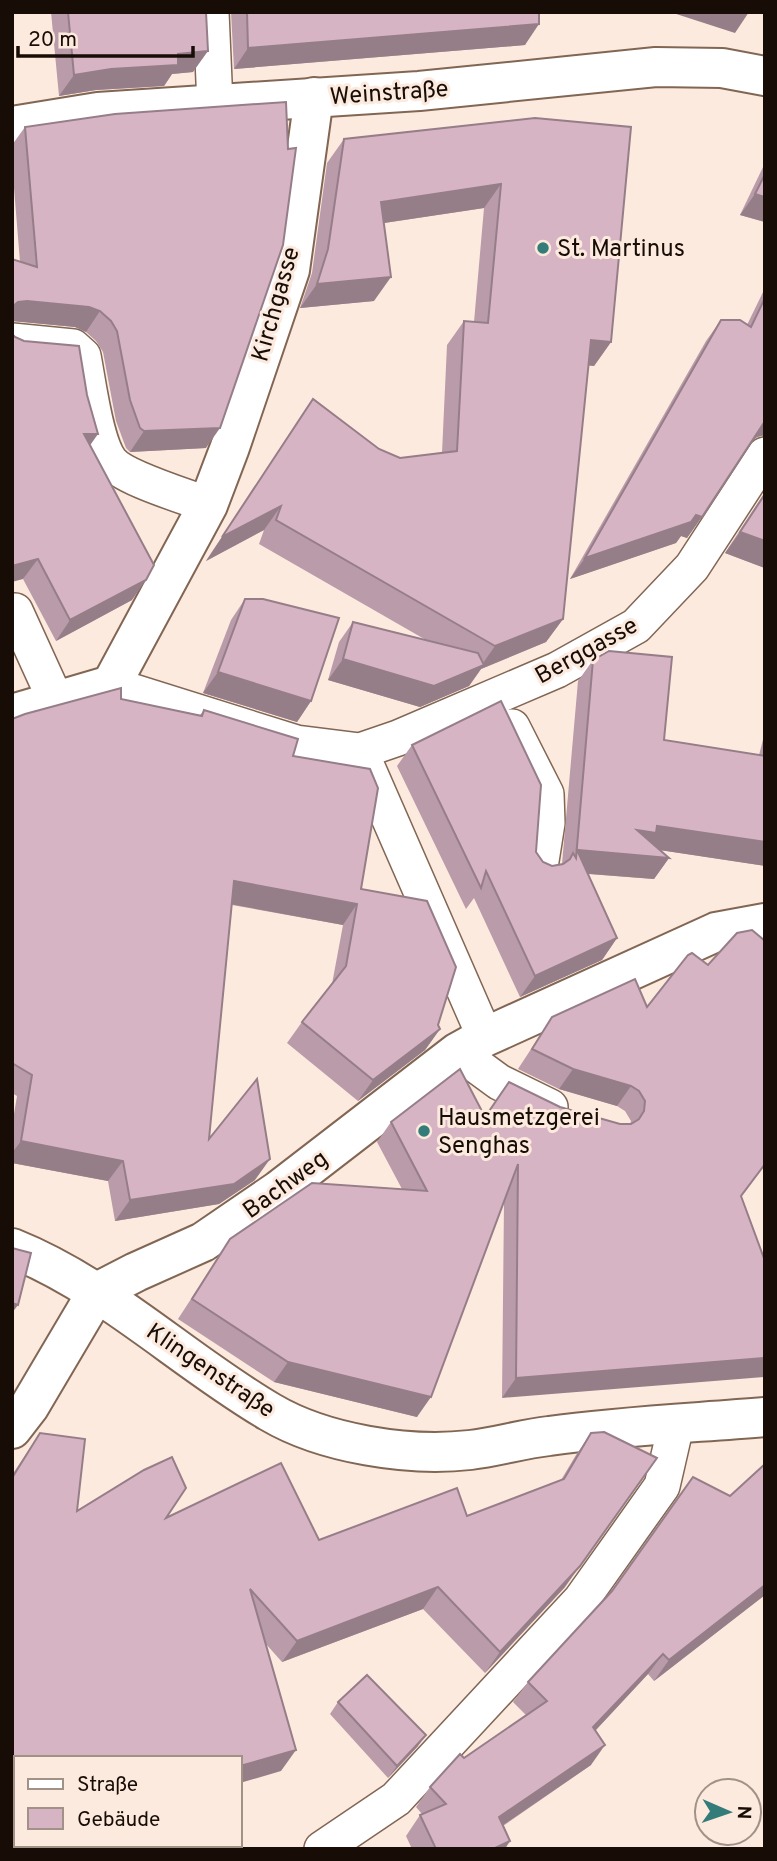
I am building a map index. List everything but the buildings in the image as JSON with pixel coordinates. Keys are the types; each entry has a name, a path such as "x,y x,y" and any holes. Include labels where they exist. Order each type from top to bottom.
{"street":[{"name":"Weinstraße","path":"12,126 98,112 419,91 656,67 722,68 765,76"},
{"name":"Kirchgasse","path":"111,685 208,505 230,447 290,270 314,97"},
{"path":"12,714 111,685"},
{"name":"Bachweg","path":"97,1292 214,1235 279,1190 472,1044 716,932 765,923"},
{"name":"Klingenstraße","path":"12,1248 47,1261 97,1292 177,1351 272,1414 328,1437 394,1451 469,1450 549,1436 765,1417"},
{"path":"12,1429 29,1407 97,1292"}],"lane":[{"path":"211,12 215,105"},
{"path":"12,341 73,347 83,356 100,441 110,460 124,472 208,505"},
{"name":"Berggasse","path":"111,685 296,743 360,751 557,670 636,626 692,567 765,455"},
{"path":"12,612 15,611 56,701"},
{"path":"496,696 546,794 547,823 540,867"},
{"path":"360,751 472,1044 499,1082 552,1108 576,1115"},
{"path":"322,1849 396,1799 581,1600 662,1486 676,1425"}],"place":[{"name":"St. Martinus","path":"543,248"},
{"name":"Hausmetzgerei Senghas","path":"424,1131"}]}
